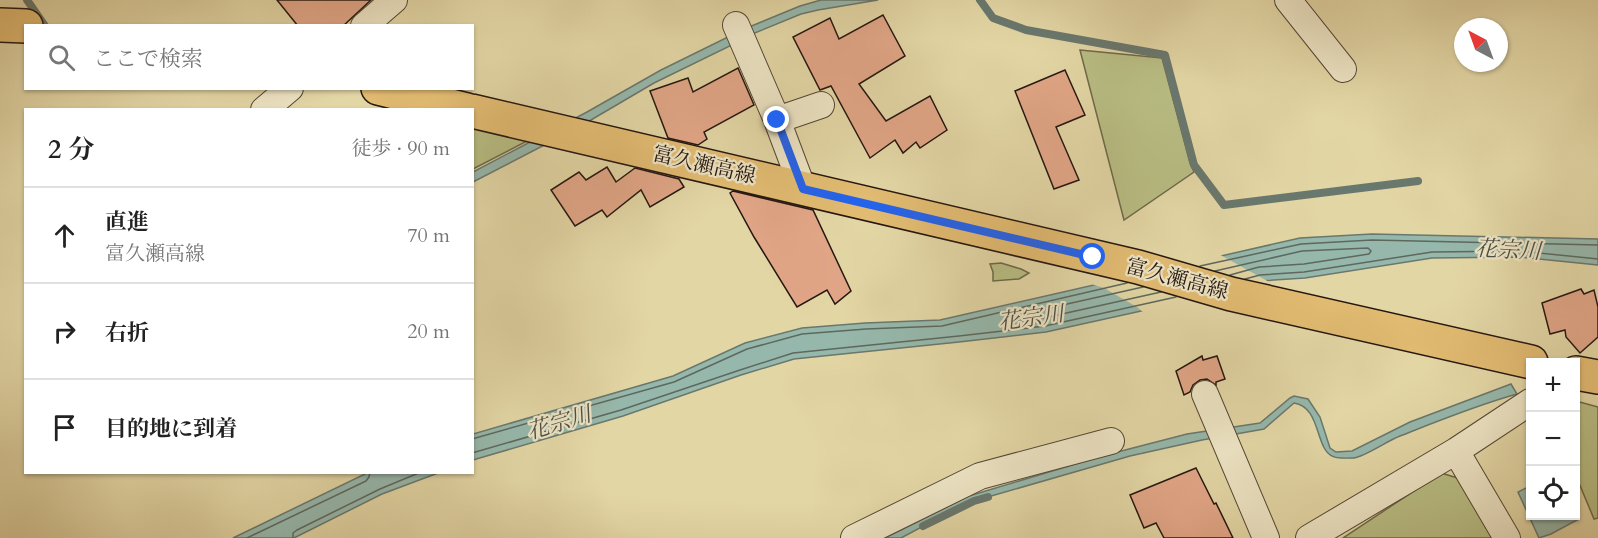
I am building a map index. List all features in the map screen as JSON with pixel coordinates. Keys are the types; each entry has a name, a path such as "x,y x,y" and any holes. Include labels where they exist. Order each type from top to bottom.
{"main road":[{"path":"0,25 24,26"},
{"path":"386,90 459,108"},
{"name":"富久瀬高線","path":"474,111 1138,267 1231,294 1526,362"},
{"path":"1580,374 1598,377"}],"street":[{"path":"366,24 394,0"},
{"path":"1288,0 1343,69"},
{"path":"736,25 777,120 803,189"},
{"path":"266,108 288,90"},
{"path":"777,120 821,105"},
{"path":"1205,394 1266,538"},
{"path":"1309,538 1456,451 1526,405"},
{"path":"854,538 980,476 1111,441"},
{"path":"1456,451 1507,538"}],"green space":[{"path":"1080,50 1162,58 1194,172 1124,220"},
{"path":"474,127 531,139 474,168"},
{"path":"1001,263 1029,273 1019,279 993,281 990,264"},
{"path":"1580,402 1598,407 1598,518 1594,519 1580,486"},
{"path":"1441,473 1461,479 1497,538 1343,538"}],"water":[{"path":"821,0 878,0 801,14 750,35 749,27"},
{"path":"732,35 736,43 654,83 579,127 474,181 474,171 661,70"},
{"name":"花宗川","path":"1372,234 1598,239 1598,265 1519,257 1432,258 1305,278 1260,281 1191,300 1046,332 794,359 623,416 474,460 474,434 673,376 745,343 802,328 940,320 1300,238"},
{"path":"1511,384 1517,394 1472,408 1395,438 1354,458 1336,458 1327,452 1309,412 1303,406 1294,403 1264,429 1130,456 967,503 901,538 885,538 969,496 1102,456 1187,434 1260,423 1294,396 1308,399 1320,417 1330,448 1336,452 1352,451 1410,422"},
{"path":"365,474 435,474 382,494 294,538 233,538"},
{"path":"1526,488 1526,510 1518,492"},
{"path":"1531,520 1577,520 1551,534 1539,538"}],"pier":[{"path":"1217,253 1271,283 1144,313 1104,288 1088,283"}],"building":[{"path":"277,0 371,0 345,24 296,24"},
{"path":"883,15 905,56 859,84 886,121 930,96 947,130 920,148 916,142 903,153 895,140 870,158 831,86 820,90 793,37 830,18 839,39"},
{"path":"738,68 754,105 704,132 707,139 698,145 668,138 650,91 688,78 693,92"},
{"path":"1065,70 1085,115 1056,127 1079,180 1054,189 1015,91"},
{"path":"607,167 616,182 635,168 679,179 684,187 650,207 641,190 607,217 602,210 575,226 551,190 579,172 586,180"},
{"path":"733,191 813,210 851,291 835,304 827,290 797,307 754,237 730,193"},
{"path":"1581,289 1584,294 1594,290 1598,307 1598,337 1580,353 1566,337 1565,330 1550,334 1542,303"},
{"path":"1202,356 1203,360 1217,356 1225,379 1216,382 1216,385 1207,379 1200,380 1193,385 1190,392 1184,395 1176,371"},
{"path":"1196,468 1233,538 1164,538 1156,523 1144,528 1130,495"}],"waterway":[{"path":"27,0 44,24"},
{"path":"980,0 993,18 1026,30 1165,55 1194,165 1224,205 1418,181"},
{"path":"923,526 974,501 988,497"}],"route":[{"path":"777,120 803,189 1093,257"}]}
